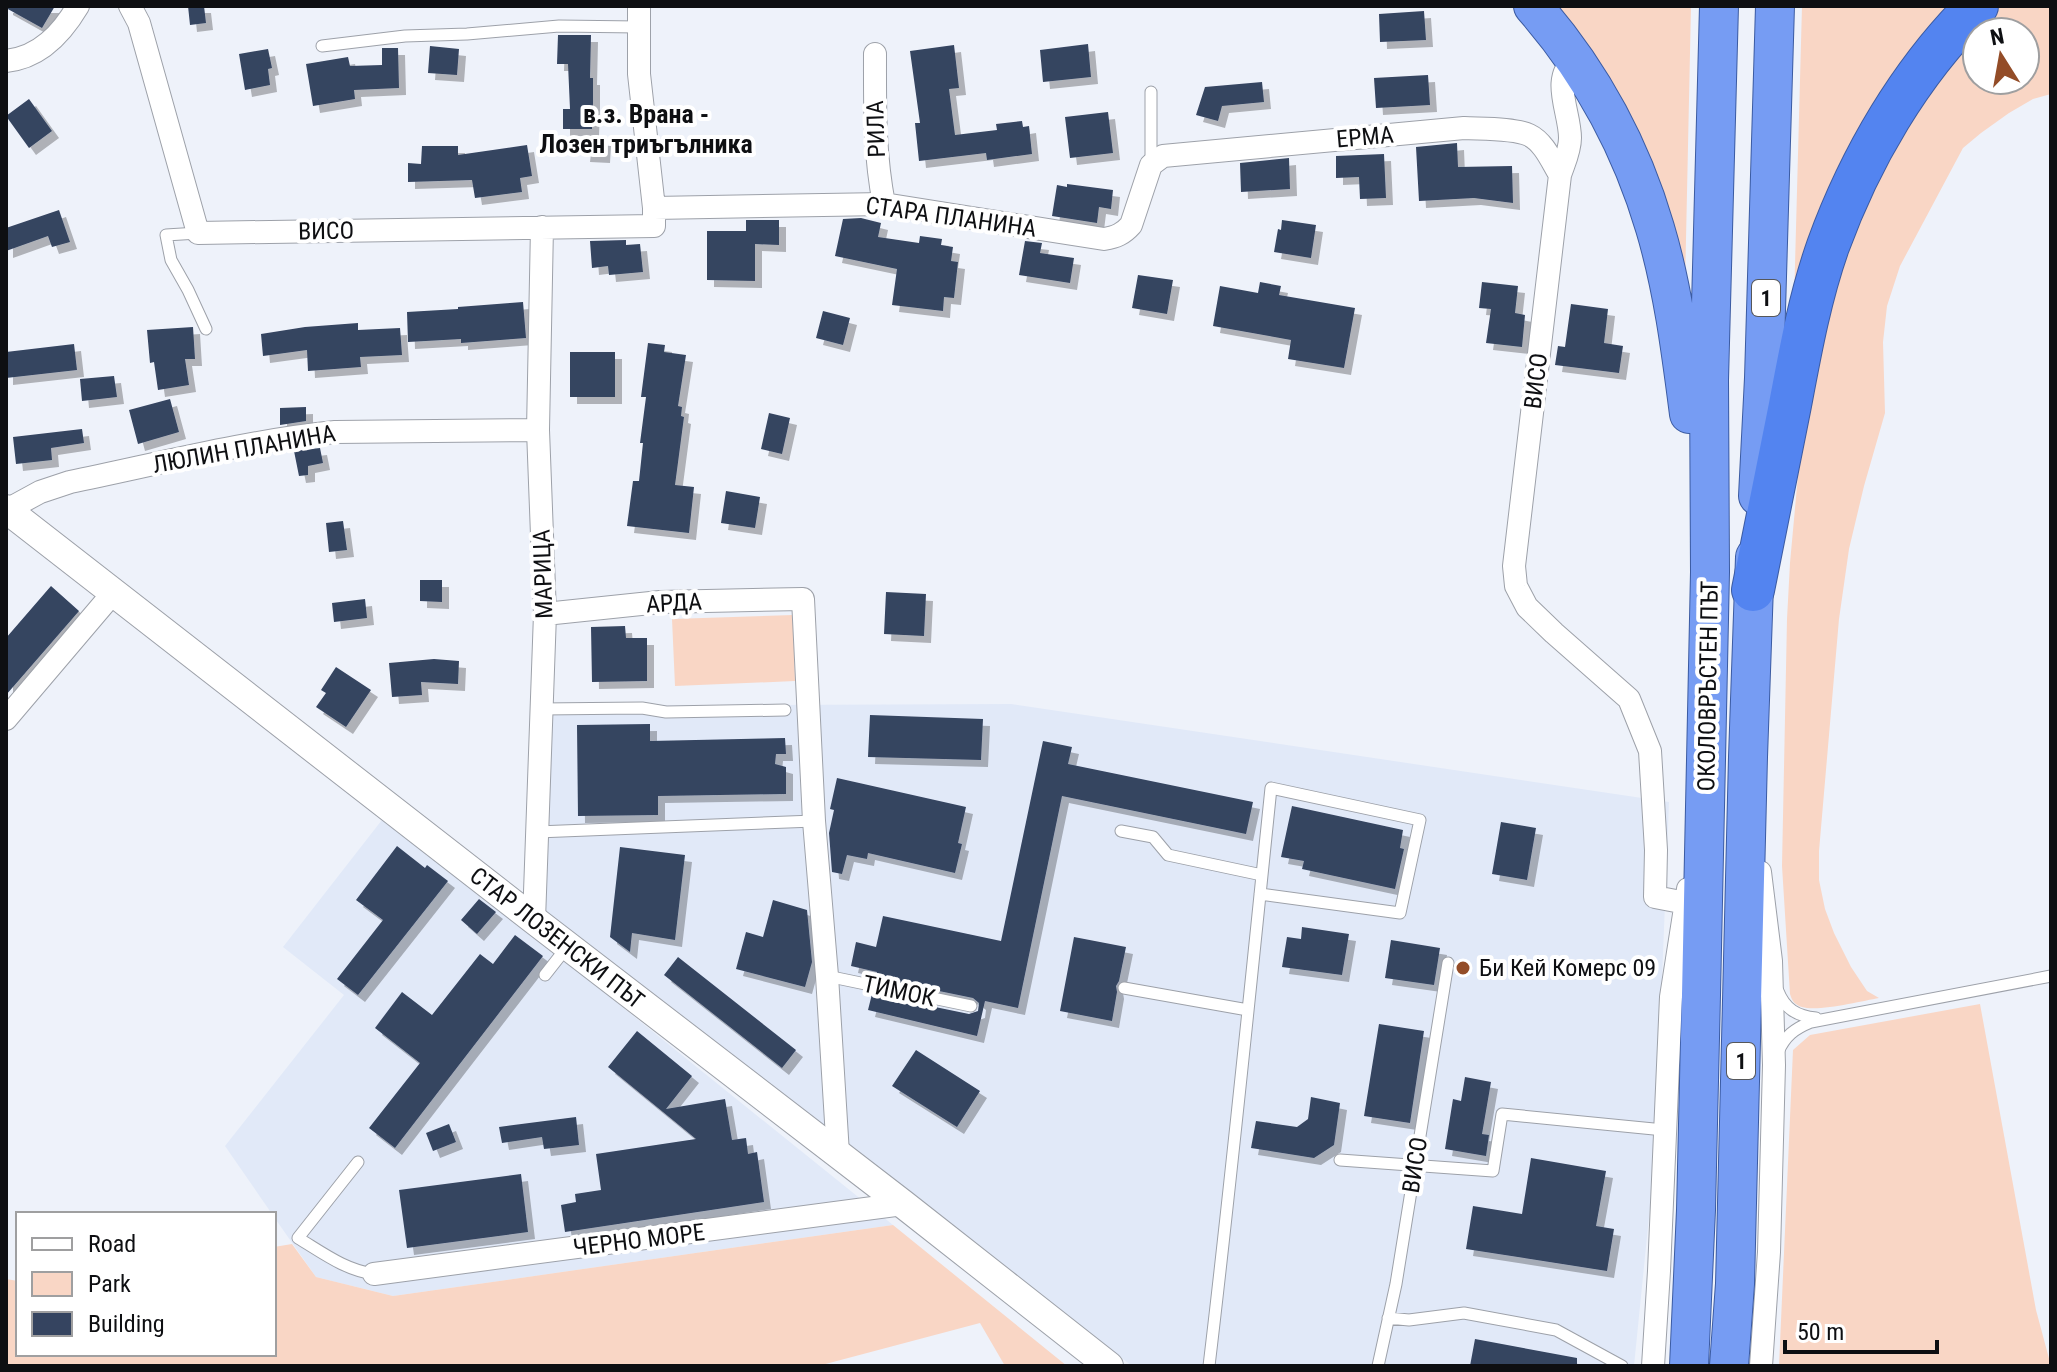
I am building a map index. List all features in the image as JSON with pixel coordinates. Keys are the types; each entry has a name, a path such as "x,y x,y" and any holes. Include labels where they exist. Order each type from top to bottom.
{"highway":[{"path":"1533,6 1575,59 1613,124 1656,229 1683,367 1710,572"},
{"name":"ОКОЛОВРЪСТЕН ПЪТ","path":"1689,1366 1696,1225 1710,572 1709,380 1719,6"},
{"name":"ОКОЛОВРЪСТЕН ПЪТ","path":"1729,1366 1735,1284 1753,590 1764,378 1775,6"},
{"path":"1753,590 1798,361 1832,236 1851,188 1890,118 1937,51 1977,6"}],"street":[{"path":"6,61 26,56 53,41 78,6"},
{"path":"134,15 198,233"},
{"path":"638,16 639,74 654,208"},
{"name":"РИЛА","path":"875,54 874,134 884,204"},
{"name":"ВИСО","path":"1575,59 1564,72 1562,90 1570,136 1560,175 1514,566 1516,586 1527,607 1629,699 1650,751 1656,850 1655,897 1686,903"},
{"name":"ЕРМА","path":"1151,165 1163,156 1464,128 1529,135 1545,150 1560,175"},
{"name":"СТАРА ПЛАНИНА","path":"654,208 884,204 1104,239 1116,237 1131,225 1151,165"},
{"name":"ВИСО","path":"198,233 654,226 654,208"},
{"name":"МАРИЦА","path":"534,920 545,614 538,430 542,227"},
{"name":"ЛЮЛИН ПЛАНИНА","path":"6,510 40,492 70,482 280,438 335,432 538,430"},
{"name":"СТАР ЛОЗЕНСКИ ПЪТ","path":"6,510 1109,1366"},
{"path":"6,719 113,593"},
{"name":"АРДА","path":"545,614 660,602 803,599 814,821"},
{"name":"ОКОЛОВРЪСТЕН ПЪТ","path":"1748,757 1771,961 1774,1065 1769,1252 1761,1366"},
{"path":"1653,1366 1671,997 1706,765"},
{"path":"814,821 838,1154"},
{"name":"ЧЕРНО МОРЕ","path":"374,1274 903,1204"}],"lane":[{"path":"322,46 405,36 559,26 638,16"},
{"path":"1151,92 1151,165"},
{"path":"198,233 166,235 171,260 206,329"},
{"path":"541,709 642,708 666,712 785,710"},
{"path":"1209,1366 1271,788 1420,820 1400,913 1260,894"},
{"path":"537,832 814,821"},
{"path":"1121,831 1153,837 1168,855 1262,875"},
{"path":"545,975 568,946"},
{"path":"1771,961 1776,986 1786,1006 1800,1016 1824,1019"},
{"name":"ВИСО","path":"1378,1366 1448,963"},
{"name":"ТИМОК","path":"827,976 971,1006"},
{"path":"1774,1065 1779,1048 1800,1026 2051,976"},
{"path":"1124,988 1248,1010"},
{"path":"1340,1160 1493,1171 1502,1114 1664,1130"},
{"path":"358,1162 298,1238 343,1266 374,1274"},
{"path":"1388,1318 1409,1320 1464,1313 1556,1330 1622,1366"}],"shaded area":[{"path":"1011,704 1669,802 1655,1157 1634,1366 1132,1366 535,903 541,706"},
{"path":"385,816 893,1225 393,1296 316,1277 276,1220 276,1212 271,1212 225,1146 344,995 283,947"}],"green space":[{"path":"1549,6 1691,6 1685,286"},
{"path":"1802,6 1959,6 1794,302"},
{"path":"1997,6 2051,6 2051,94 2033,99 2009,113 1963,148 1900,266 1887,306 1883,342 1885,413 1849,549 1839,619 1819,851 1819,880 1834,933 1867,991 1879,998 1809,1008 1797,1005 1790,994 1782,866 1790,563 1802,432 1818,329 1876,164 1961,53 1961,96 2041,96 2041,16 1989,16"},
{"path":"793,615 795,681 675,686 672,619"},
{"path":"1980,1004 2036,1310 2051,1366 1779,1366 1793,1050 1810,1035"},
{"path":"893,1225 1067,1366 1005,1366 980,1323 818,1366 6,1366 6,1279 16,1281 16,1356 276,1356 276,1247 292,1244 316,1277 393,1296"}],"building":[{"path":"6,6 55,6 42,28"},
{"path":"188,6 204,6 206,23 190,25"},
{"path":"1424,11 1426,40 1380,42 1379,14"},
{"path":"558,35 591,35 592,129 563,129 563,109 570,109 568,64 557,64"},
{"path":"1088,44 1091,77 1043,82 1040,50"},
{"path":"954,45 959,88 949,89 955,135 997,130 996,124 1022,121 1023,127 1029,126 1032,154 987,160 986,153 919,161 915,123 920,123 910,51"},
{"path":"430,46 459,49 457,75 428,73"},
{"path":"382,48 398,48 399,88 354,90 355,99 313,106 306,64 348,57 350,66 382,65"},
{"path":"268,49 272,68 268,69 270,85 245,90 239,54"},
{"path":"1428,75 1430,105 1376,108 1374,78"},
{"path":"1262,82 1264,102 1222,106 1218,121 1196,115 1205,87"},
{"path":"29,99 52,131 29,148 6,116"},
{"path":"1108,112 1113,153 1070,158 1065,117"},
{"path":"585,138 604,139 603,156 583,155"},
{"path":"1457,143 1458,167 1512,166 1513,203 1474,198 1419,201 1416,147"},
{"path":"527,145 532,176 520,178 522,192 475,198 472,180 408,182 408,163 421,164 422,146 458,146 458,155"},
{"path":"1384,154 1386,198 1360,199 1359,177 1336,178 1336,156"},
{"path":"1289,158 1290,189 1241,192 1240,163"},
{"path":"1067,184 1113,190 1111,209 1099,207 1097,223 1052,216 1057,185 1067,187"},
{"path":"59,210 70,242 52,247 48,236 6,251 6,228"},
{"path":"861,218 881,223 878,237 919,243 920,236 942,239 941,245 953,247 951,261 958,262 954,298 944,297 943,311 892,305 897,269 835,256 843,219"},
{"path":"746,220 779,220 779,245 755,244 755,281 707,280 707,231 746,231"},
{"path":"1282,220 1316,225 1311,258 1274,252"},
{"path":"626,240 626,245 640,244 643,272 609,275 608,266 592,268 590,241"},
{"path":"1025,241 1042,243 1040,253 1074,258 1070,283 1019,275"},
{"path":"1138,275 1173,280 1167,314 1132,308"},
{"path":"1260,282 1281,286 1279,295 1355,308 1344,368 1288,359 1291,340 1213,326 1220,286 1258,293"},
{"path":"1482,282 1518,286 1515,313 1525,315 1522,347 1486,343 1491,309 1479,308"},
{"path":"523,302 526,338 461,343 461,339 408,342 407,312"},
{"path":"1571,304 1608,309 1604,343 1623,346 1619,373 1555,365 1558,346 1565,347"},
{"path":"823,311 850,318 843,345 816,338"},
{"path":"358,323 358,330 400,328 402,355 360,357 361,367 308,371 307,350 263,356 261,334"},
{"path":"193,327 195,359 185,359 189,385 158,390 154,362 150,363 147,330"},
{"path":"648,343 665,345 664,352 686,355 678,406 682,407 681,416 684,417 675,485 694,487 689,533 627,526 633,481 639,481 646,397 641,397"},
{"path":"74,344 77,370 6,378 6,352"},
{"path":"570,352 615,352 615,397 570,397"},
{"path":"114,376 117,397 82,401 80,379"},
{"path":"170,399 179,432 138,444 129,410"},
{"path":"306,407 306,421 280,425 280,408"},
{"path":"769,413 790,418 782,454 761,449"},
{"path":"82,429 84,443 51,448 52,460 16,464 13,437"},
{"path":"320,448 323,463 308,466 308,475 299,476 294,451"},
{"path":"726,491 760,497 755,528 721,523"},
{"path":"343,521 347,550 329,552 326,523"},
{"path":"420,580 442,580 442,602 420,601"},
{"path":"51,586 79,611 6,695 6,638"},
{"path":"886,592 926,594 924,636 884,634"},
{"path":"365,599 367,618 334,622 332,603"},
{"path":"625,626 626,638 647,638 647,681 592,682 591,627"},
{"path":"434,659 459,661 458,684 421,682 422,695 392,697 389,663"},
{"path":"336,667 371,690 346,727 316,707 326,693 321,690"},
{"path":"870,715 983,719 981,760 868,757"},
{"path":"650,724 650,741 785,738 786,754 776,754 775,764 786,767 786,794 658,796 658,815 578,816 577,725"},
{"path":"1043,741 1072,747 1068,764 1253,802 1246,834 1062,796 1018,1008 985,1001 977,1036 868,1010 872,994 969,1014 978,1011 979,1003 973,998 876,978 877,972 851,966 856,942 876,947 883,916 1001,941"},
{"path":"837,778 966,807 955,873 868,853 867,859 847,855 842,874 832,872 829,833 834,810 830,809"},
{"path":"1292,806 1403,830 1400,848 1404,849 1395,889 1302,869 1304,861 1281,857"},
{"path":"1501,822 1536,828 1527,880 1492,874"},
{"path":"397,846 448,881 358,995 337,979 383,920 356,900"},
{"path":"620,847 685,855 675,940 632,933 630,952 610,937"},
{"path":"479,899 496,912 477,934 461,920"},
{"path":"773,900 807,910 812,962 805,987 736,969 746,932 763,937"},
{"path":"1302,927 1349,934 1342,975 1282,967 1287,937 1301,939"},
{"path":"515,935 543,956 395,1148 369,1128 420,1063 375,1028 402,992 432,1015 480,954 493,964"},
{"path":"1074,937 1126,947 1116,986 1112,1021 1060,1011"},
{"path":"1391,940 1440,948 1434,985 1385,978"},
{"path":"678,957 796,1050 782,1068 664,975"},
{"path":"1379,1024 1424,1031 1410,1123 1364,1116"},
{"path":"637,1031 692,1076 666,1109 725,1099 732,1140 746,1138 748,1154 757,1152 764,1202 565,1232 561,1205 576,1202 575,1194 601,1190 596,1154 696,1139 608,1067"},
{"path":"916,1050 980,1091 957,1127 892,1086"},
{"path":"1465,1077 1491,1082 1482,1134 1489,1135 1486,1156 1445,1149 1453,1099 1461,1101"},
{"path":"1311,1097 1340,1103 1334,1145 1314,1158 1251,1148 1256,1121 1297,1127 1308,1119"},
{"path":"576,1117 579,1145 544,1149 542,1137 502,1143 499,1127"},
{"path":"449,1124 456,1142 433,1151 426,1133"},
{"path":"1531,1158 1606,1171 1596,1226 1614,1229 1607,1271 1466,1249 1473,1206 1522,1214"},
{"path":"521,1174 528,1232 407,1248 399,1190"},
{"path":"1475,1339 1577,1358 1577,1366 1470,1366"}],"place":[{"name":"Би Кей Комерс 09","path":"1463,968"}],"district":[{"name":"в.з. Врана - Лозен триъгълника","path":"646,129"}]}
